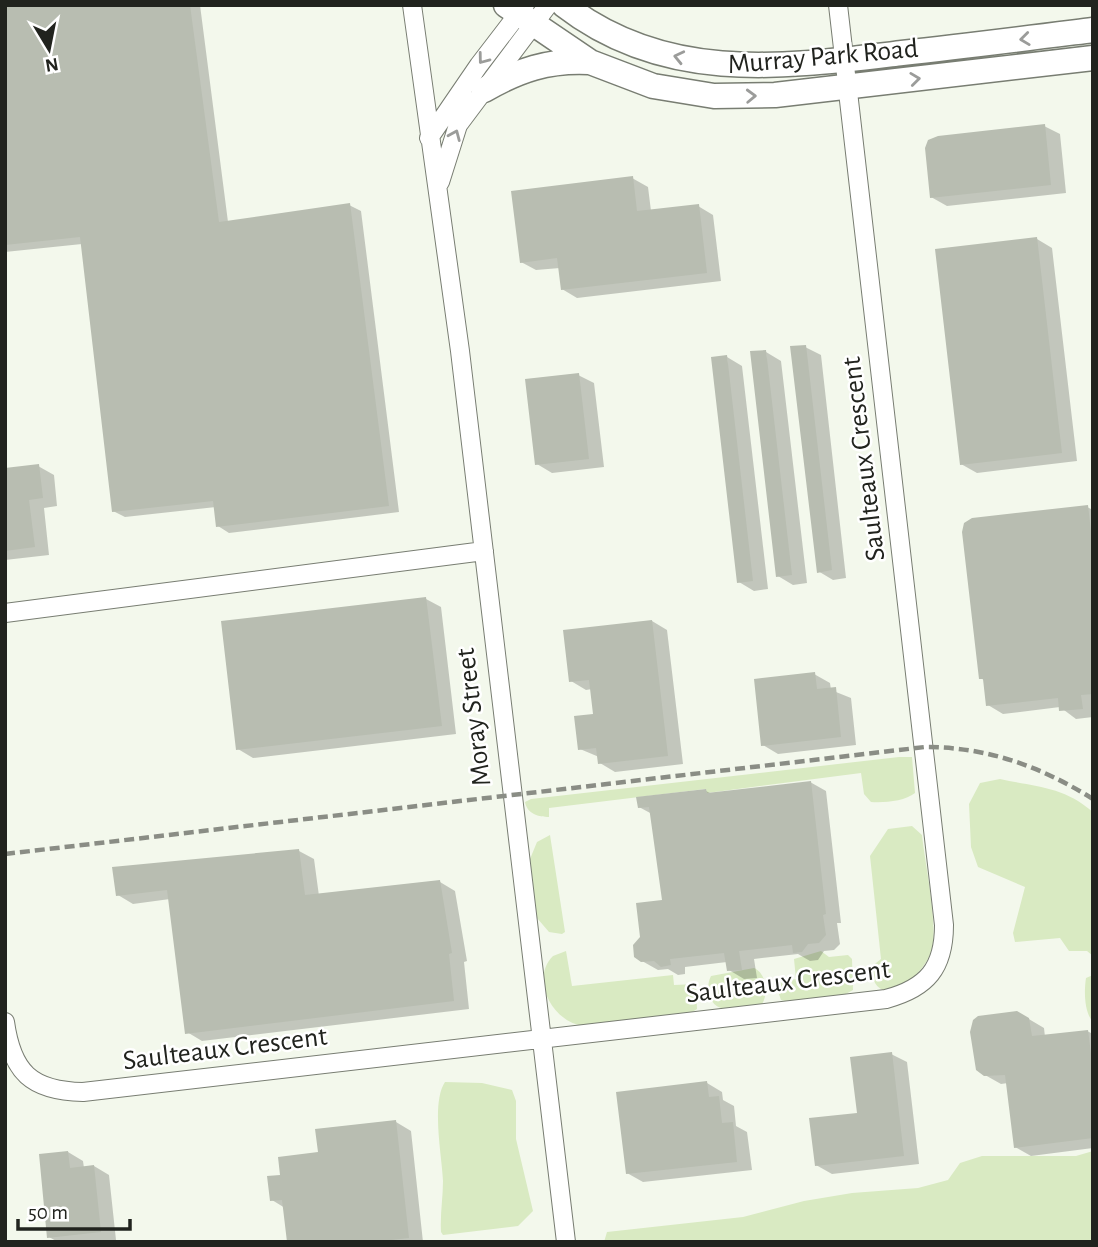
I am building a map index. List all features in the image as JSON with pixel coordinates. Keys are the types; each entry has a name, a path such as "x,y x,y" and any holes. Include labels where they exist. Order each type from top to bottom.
{"street":[{"name":"Moray Street","path":"412,5 429,138 439,186 566,1242"},
{"name":"Moray Street","path":"429,138 520,13 548,5"},
{"name":"Murray Park Road","path":"564,5 606,31 644,48 716,65 771,67 1093,30"},
{"name":"Saulteaux Crescent","path":"5,1022 12,1056 20,1069 33,1082 66,1092 886,999 919,986 942,954 944,925 838,5"},
{"name":"Moray Street","path":"439,186 458,125 484,90 520,13"},
{"name":"Murray Park Road","path":"520,13 590,62 653,86 714,96 775,95 1093,58"},
{"path":"484,90 534,65 559,61 590,62"},
{"path":"5,613 484,551"}],"green space":[{"path":"912,757 915,793 888,802 871,802 864,794 861,773 707,793 705,789 549,808 549,817 534,814 525,802 531,799"},
{"path":"1000,779 1060,792 1093,812 1093,956 1087,951 1069,951 1060,938 1015,942 1013,933 1025,887 978,867 971,847 969,804 980,783"},
{"path":"912,826 922,835 932,909 932,949 928,960 911,980 890,990 881,989 874,982 871,967 881,959 870,856 888,829"},
{"path":"550,835 565,932 562,934 549,932 537,918 530,859 537,842"},
{"path":"566,951 572,986 673,975 674,985 696,984 697,1009 689,1014 585,1026 574,1023 555,1009 544,988 546,966 553,956"},
{"path":"821,951 829,957 848,955 852,959 853,990 844,995 789,1002 781,1000 776,986 780,982 796,979 794,959"},
{"path":"754,968 761,974 765,984 762,1004 730,1010 716,1006 709,993 711,976"},
{"path":"1093,975 1093,1022 1086,1007 1085,995 1086,978"},
{"path":"445,1082 482,1083 512,1090 516,1101 516,1139 533,1211 518,1226 443,1235 441,1232 443,1181 438,1116 441,1091"},
{"path":"1093,1151 1093,1242 604,1242 607,1232 743,1217 804,1201 852,1193 918,1188 948,1180 960,1163 982,1156 1076,1156"}],"building":[{"path":"5,5 190,5 219,222 350,203 389,506 216,527 213,501 112,512 80,237 5,245"},
{"path":"1045,124 1051,185 930,198 925,148 928,140 938,136"},
{"path":"633,176 637,211 699,204 707,273 561,290 557,258 520,263 511,191"},
{"path":"1037,237 1062,453 960,465 935,249"},
{"path":"806,345 832,570 817,573 790,346"},
{"path":"766,350 792,575 776,577 750,351"},
{"path":"727,355 753,581 737,583 711,357"},
{"path":"579,373 589,459 535,465 525,379"},
{"path":"39,464 43,498 29,500 35,547 5,551 5,468"},
{"path":"1088,505 1093,549 1093,694 1081,695 1083,709 1059,711 1058,698 986,706 983,679 979,679 962,532 964,523 972,518"},
{"path":"426,597 442,726 236,750 221,621"},
{"path":"652,620 668,756 598,764 596,748 578,750 574,716 593,714 589,680 569,682 563,630"},
{"path":"815,672 817,689 836,687 841,737 761,746 754,679"},
{"path":"811,781 826,914 823,915 826,935 819,943 808,944 802,952 793,953 792,945 739,951 742,970 727,971 724,953 670,959 671,965 661,967 654,961 641,962 634,957 633,945 640,937 636,903 662,900 649,807 638,808 636,797 706,789 707,793"},
{"path":"299,849 305,895 440,880 452,953 449,954 454,1001 185,1034 167,890 116,896 112,867"},
{"path":"1017,1011 1029,1018 1032,1036 1088,1030 1093,1069 1093,1138 1014,1148 1005,1075 984,1076 976,1070 970,1032 973,1020 978,1016"},
{"path":"892,1052 904,1156 815,1166 809,1118 857,1113 850,1057"},
{"path":"707,1081 709,1097 719,1096 722,1123 733,1122 737,1162 626,1174 616,1092"},
{"path":"396,1120 409,1238 373,1242 287,1242 282,1200 270,1201 267,1176 280,1175 278,1157 318,1152 315,1129"},
{"path":"68,1151 70,1168 94,1165 101,1232 47,1238 39,1154"}],"railway":[{"path":"5,854 925,747 970,750 1012,761 1053,777 1093,799"}]}
